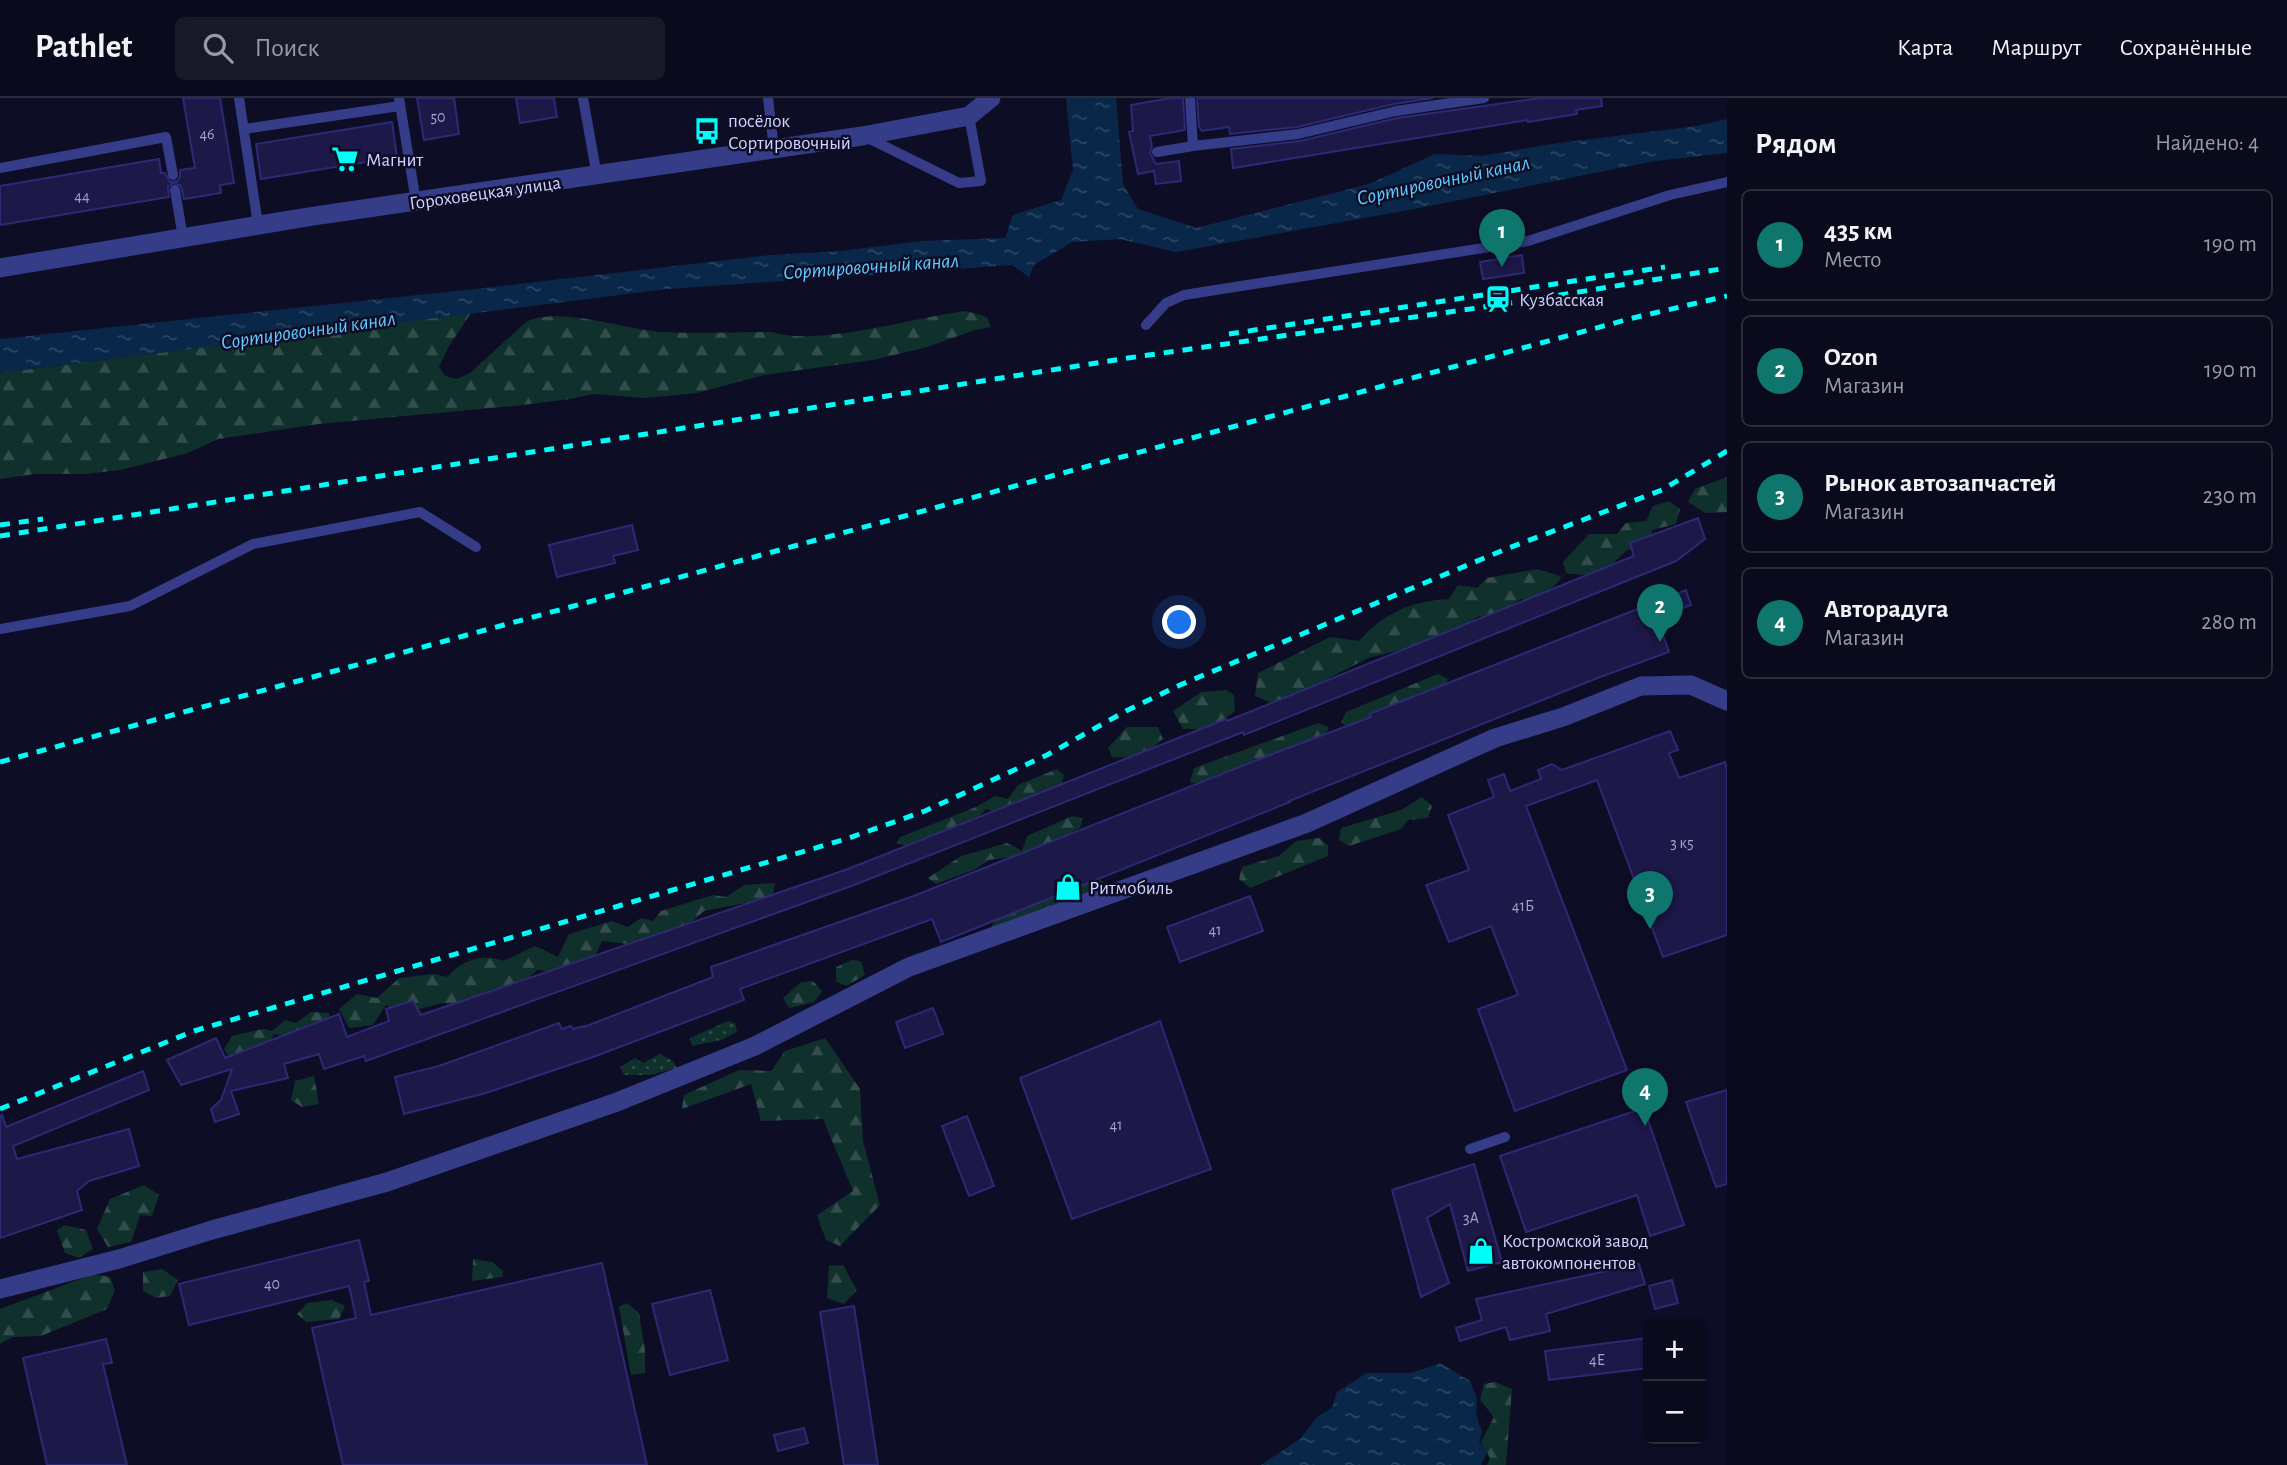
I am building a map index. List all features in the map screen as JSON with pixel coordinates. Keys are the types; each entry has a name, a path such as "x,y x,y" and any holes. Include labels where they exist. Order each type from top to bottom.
{"street":[{"path":"969,116 990,98"},
{"name":"Гороховецкая улица","path":"0,268 258,226 774,149 969,116"},
{"path":"0,1290 119,1259 212,1230 387,1182 617,1102 755,1046 909,968 1307,823 1495,738 1563,717 1641,685 1691,685 1727,701"}],"lane":[{"path":"239,98 258,226"},
{"path":"583,98 597,176"},
{"path":"768,98 774,149"},
{"path":"1190,98 1193,146"},
{"path":"1157,152 1298,134 1396,111 1484,98"},
{"path":"244,129 400,102 416,202"},
{"path":"862,135 959,183 981,181 969,116"},
{"path":"0,168 166,137 173,175"},
{"path":"1146,325 1166,303 1184,295 1528,241 1670,195 1727,182"},
{"path":"175,190 183,238"},
{"path":"0,629 130,606 253,544 420,512 476,547"},
{"path":"1470,1149 1505,1137"}],"green space":[{"path":"966,311 987,317 991,327 873,360 764,375 697,393 645,398 593,394 514,406 319,424 218,439 188,453 120,470 86,474 35,474 0,479 0,373 471,313 449,346 439,367 445,376 457,379 470,373 526,322 540,318 575,317 664,332 772,332 791,336 815,336 840,334"},
{"path":"1727,477 1727,512 1705,513 1688,502 1695,489"},
{"path":"1669,501 1680,509 1676,524 1652,530 1652,546 1627,550 1599,577 1566,573 1563,562 1589,534 1617,534 1626,523 1646,521 1653,506"},
{"path":"1538,569 1562,577 1543,599 1521,599 1490,619 1479,616 1444,639 1368,658 1277,705 1255,696 1258,673 1330,637 1359,641 1378,623 1399,610 1422,602 1449,599 1458,585 1477,588 1487,578"},
{"path":"1438,674 1448,679 1445,688 1350,729 1341,722 1346,712"},
{"path":"1226,690 1234,695 1235,711 1211,729 1183,729 1173,711 1201,692"},
{"path":"1318,723 1329,727 1325,737 1202,786 1190,782 1194,768"},
{"path":"1127,727 1158,727 1163,739 1140,758 1112,757 1108,748"},
{"path":"1057,769 1064,775 1059,794 1000,813 986,809 966,829 913,849 897,843 900,837 976,807 995,796 1008,799 1018,785"},
{"path":"1422,797 1432,806 1428,818 1408,820 1401,829 1349,846 1339,840 1341,828 1401,810"},
{"path":"1072,816 1083,818 1080,828 1027,855 988,860 976,869 936,884 928,878 961,856 1007,843 1022,851 1027,836"},
{"path":"1319,838 1328,845 1328,856 1250,888 1239,879 1242,867 1279,856 1296,841"},
{"path":"1094,876 1105,883 1098,890 991,928 999,911"},
{"path":"775,883 772,898 704,911 685,928 636,945 602,941 592,962 569,973 537,970 519,987 469,1005 442,1003 404,1013 386,1005 373,1025 349,1028 339,1009 357,994 377,998 399,978 434,974 447,977 466,962 480,958 504,961 535,946 558,957 569,934 612,921 628,927 641,918 653,921 661,911 713,895 726,897 744,885"},
{"path":"852,960 861,961 865,975 846,986 836,981 836,967"},
{"path":"813,981 822,991 814,1002 789,1008 783,998 801,982"},
{"path":"311,1012 329,1013 329,1036 317,1039 300,1028 292,1036 274,1034 266,1051 230,1058 224,1049 232,1036 263,1029 272,1031 285,1020 296,1023"},
{"path":"728,1021 735,1023 737,1032 721,1040 692,1046 690,1038"},
{"path":"825,1038 860,1089 863,1141 880,1205 840,1246 826,1240 817,1215 853,1191 823,1119 761,1121 751,1084 682,1109 684,1095 739,1070 771,1071 785,1051"},
{"path":"660,1054 673,1061 677,1068 650,1075 624,1075 620,1067 635,1058 643,1063"},
{"path":"314,1076 319,1104 302,1107 291,1100 295,1081"},
{"path":"144,1185 159,1195 152,1216 140,1215 131,1242 108,1247 97,1229 110,1199"},
{"path":"65,1225 86,1230 93,1249 79,1258 65,1253 57,1230"},
{"path":"473,1259 492,1262 503,1271 502,1277 472,1281"},
{"path":"843,1265 857,1290 844,1304 827,1298 829,1266"},
{"path":"162,1269 178,1280 170,1296 156,1298 143,1291 143,1272"},
{"path":"94,1274 110,1277 115,1290 107,1309 41,1336 12,1337 0,1344 0,1309"},
{"path":"332,1300 345,1306 339,1319 306,1322 297,1314 307,1303"},
{"path":"627,1303 639,1313 645,1350 645,1373 631,1375 619,1307"},
{"path":"1495,1382 1512,1389 1506,1465 1487,1465 1490,1458 1481,1442 1494,1417 1480,1400 1484,1384"}],"water":[{"name":"Сортировочный канал","path":"1066,98 1116,98 1123,184 1138,209 1196,228 1369,184 1435,154 1482,156 1551,144 1697,126 1727,119 1727,153 1655,161 1414,209 1176,252 1120,239 1072,242 1034,265 1029,277 1012,265 667,289 0,373 0,339 771,255 840,251 922,241 1005,238 1013,215 1061,200 1073,170"},
{"path":"1440,1363 1470,1381 1477,1399 1476,1414 1482,1432 1479,1443 1488,1450 1481,1465 1261,1465 1300,1439 1318,1416 1332,1408 1337,1392 1367,1373 1411,1373"}],"building":[{"path":"183,98 220,98 234,183 220,185 221,193 184,199 181,186 174,183 168,187 169,197 0,225 0,186 159,159 161,173 165,173 170,182 177,181 180,170 195,168"},
{"path":"417,98 454,98 459,134 424,140"},
{"path":"516,98 554,98 557,117 520,123"},
{"path":"1183,98 1185,130 1150,136 1150,153 1156,164 1179,161 1181,181 1156,184 1154,171 1138,174 1129,132 1133,131 1131,105"},
{"path":"1197,98 1433,98 1394,104 1297,127 1230,134 1229,127 1202,131 1199,127"},
{"path":"1541,98 1601,98 1602,106 1576,110 1577,114 1233,168 1231,149 1300,141 1397,118"},
{"path":"392,122 397,157 261,179 256,144"},
{"path":"1522,255 1524,273 1483,279 1480,262"},
{"path":"1698,518 1705,539 1676,561 1244,735 1243,732 854,885 366,1061 364,1056 324,1069 319,1054 284,1064 288,1078 231,1091 239,1114 215,1122 211,1109 221,1100 232,1069 181,1085 167,1060 216,1038 225,1058 339,1014 347,1037 389,1021 386,1009 413,1001 421,1015 848,869 1226,719 1227,721 1634,556 1630,543"},
{"path":"632,525 638,550 613,556 615,563 557,577 549,545"},
{"path":"1686,590 1691,605 1657,618 1669,652 1600,677 941,942 932,919 740,989 744,1000 593,1057 486,1093 404,1114 395,1077 439,1066 559,1023 562,1029 571,1026 573,1029 584,1027 713,977 711,967 911,897"},
{"path":"1670,731 1678,750 1669,753 1679,778 1725,762 1727,769 1727,935 1663,957 1597,780 1526,806 1627,1070 1515,1111 1478,1009 1518,995 1491,926 1449,942 1426,885 1469,870 1448,815 1494,797 1488,780 1504,774 1510,791 1541,779 1538,770 1552,764 1562,770"},
{"path":"1250,896 1263,931 1180,962 1167,927"},
{"path":"933,1008 943,1034 905,1048 896,1022"},
{"path":"1160,1021 1211,1169 1072,1219 1020,1078"},
{"path":"143,1071 149,1090 13,1146 17,1159 129,1129 139,1166 89,1181 77,1191 82,1210 0,1238 0,1116 2,1115 6,1127"},
{"path":"1727,1090 1727,1184 1716,1187 1686,1102"},
{"path":"1644,1108 1684,1225 1650,1236 1637,1195 1526,1232 1500,1156"},
{"path":"967,1116 994,1186 969,1196 942,1126"},
{"path":"1474,1164 1502,1262 1468,1271 1450,1204 1427,1218 1449,1283 1421,1297 1392,1190"},
{"path":"359,1240 369,1281 364,1282 371,1315 602,1263 647,1465 343,1465 312,1328 356,1318 349,1286 189,1325 179,1284"},
{"path":"1639,1264 1645,1284 1546,1314 1550,1331 1510,1340 1506,1327 1460,1341 1456,1328 1482,1320 1476,1299"},
{"path":"1672,1280 1678,1303 1655,1309 1649,1286"},
{"path":"710,1290 728,1360 670,1375 652,1304"},
{"path":"854,1306 878,1465 844,1465 820,1312"},
{"path":"106,1339 112,1363 103,1364 127,1465 47,1465 23,1358"},
{"path":"1643,1339 1643,1369 1549,1380 1545,1351"},
{"path":"804,1428 808,1443 778,1451 774,1435"}],"railway":[{"path":"1229,334 1665,267"},
{"path":"0,536 1128,358 1498,305 1727,268"},
{"path":"0,762 1633,318 1727,296"},
{"path":"0,1109 194,1031 846,839 925,811 1047,755 1126,711 1180,685 1506,549 1662,490 1727,451"},
{"path":"0,525 43,519"}],"place":[{"name":"посёлок Сортировочный","path":"707,131"},
{"name":"Магнит","path":"345,159"},
{"name":"435 км","path":"1502,267"},
{"name":"Кузбасская","path":"1498,299"},
{"name":"Ozon","path":"1660,642"},
{"name":"Ритмобиль","path":"1068,887"},
{"name":"Рынок автозапчастей","path":"1650,929"},
{"name":"Авторадуга","path":"1645,1126"},
{"name":"Костромской завод автокомпонентов","path":"1481,1251"}]}
